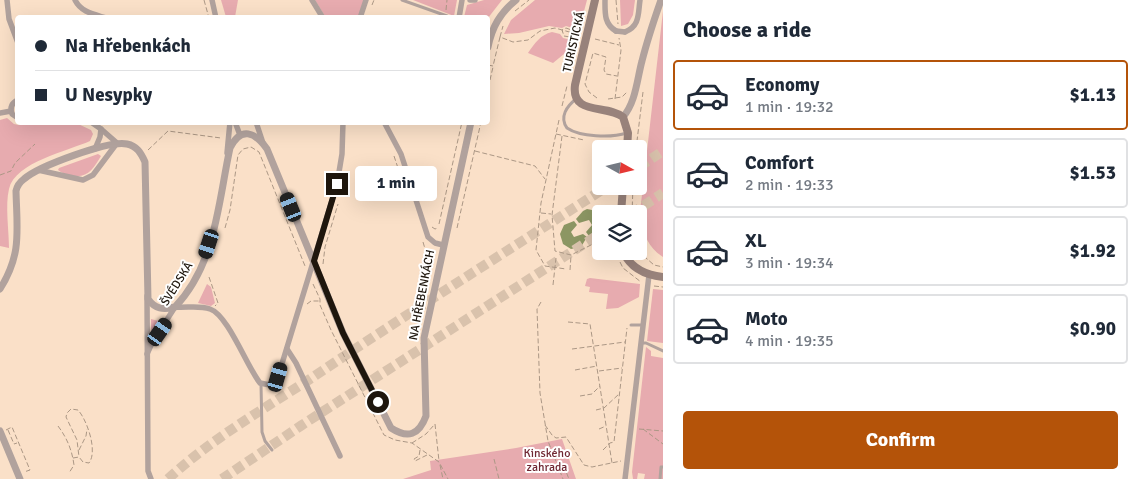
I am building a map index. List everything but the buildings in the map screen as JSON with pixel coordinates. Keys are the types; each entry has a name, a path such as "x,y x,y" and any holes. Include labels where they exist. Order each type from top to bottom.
{"main road":[{"name":"TURISTICKÁ","path":"576,98 575,85 595,0"},
{"path":"576,98 586,107 615,111 623,117 628,133 628,140"},
{"path":"629,260 635,268 649,275 663,277"}],"street":[{"path":"6,0 15,38"},
{"path":"212,0 215,15"},
{"path":"312,0 321,15"},
{"path":"361,15 366,0"},
{"path":"460,15 462,0"},
{"path":"470,0 475,0"},
{"path":"490,33 506,8 516,0"},
{"path":"605,0 607,23 625,32 632,29 636,23 640,0"},
{"path":"623,117 633,99 642,59 661,0"},
{"path":"75,2 86,12 96,15"},
{"path":"11,111 15,102"},
{"path":"0,112 11,111"},
{"path":"11,111 15,115"},
{"path":"96,125 117,143"},
{"path":"226,165 230,125"},
{"path":"236,125 240,135 254,135 263,143"},
{"name":"NA HŘEBENKÁCH","path":"257,125 343,333 391,428 400,434 418,431 423,426 426,416 424,338 470,125"},
{"path":"0,289 10,272 15,258 17,244 17,187 25,178 51,164 117,143 127,144 139,150 145,162 146,293 148,299 161,309 196,307 212,309 223,319 262,383 270,385 277,380 337,184 342,154 343,125"},
{"path":"386,125 401,154 428,237 435,243 443,245"},
{"path":"95,149 101,128"},
{"name":"ŠVÉDSKÁ","path":"147,354 152,343 175,307 190,289 202,267 215,226 230,148 233,141 240,135"},
{"path":"38,170 74,180 88,179 117,143"},
{"path":"625,479 649,275"},
{"name":"ŠVÉDSKÁ","path":"146,293 148,471 151,479"},
{"path":"287,349 296,363 340,456"},
{"path":"0,431 22,476"}],"lane":[{"path":"402,0 443,15"},
{"path":"576,98 564,114 564,122 569,130 582,134 613,136 628,133"},
{"path":"631,327 642,325"},
{"path":"640,343 645,343 663,351"},
{"path":"262,383 262,432 265,441 272,450"},
{"path":"660,479 661,467 663,467"}],"path":[{"path":"204,0 208,15"},
{"path":"446,15 447,0"},
{"path":"515,11 529,0"},
{"path":"614,100 620,45 617,29 616,0"},
{"path":"490,80 505,21"},
{"path":"500,37 517,42 528,40 540,31 554,28 580,36"},
{"path":"562,30 564,36 571,37 574,34"},
{"path":"595,39 620,45"},
{"path":"597,98 589,92 585,84 593,54 606,57 604,70 606,74 618,76"},
{"path":"562,107 568,80"},
{"path":"637,140 643,88"},
{"path":"559,116 540,212 536,250 545,266 566,269"},
{"path":"439,224 461,125"},
{"path":"456,228 479,125"},
{"path":"148,150 168,131 223,138"},
{"path":"555,134 571,138"},
{"path":"562,136 552,215 555,251 571,255 592,244"},
{"path":"0,174 12,171 16,163 34,144"},
{"path":"225,228 230,210 238,155 243,149 251,147 259,152 331,330 382,431 389,438 412,443 428,454 439,462 448,479"},
{"path":"474,151 535,166 546,180"},
{"path":"393,154 400,172"},
{"path":"540,212 552,215"},
{"path":"421,236 428,259 431,261"},
{"path":"570,270 571,255"},
{"path":"553,285 556,258"},
{"path":"647,259 654,265 663,267"},
{"path":"209,277 218,303 212,309"},
{"path":"307,304 311,301 320,301"},
{"path":"541,302 537,309 540,393 548,441 563,479"},
{"path":"568,322 590,324 612,463"},
{"path":"603,450 614,442 627,328 631,327"},
{"path":"572,349 625,342"},
{"path":"575,370 598,366"},
{"path":"598,372 623,368"},
{"path":"580,396 592,394 601,386"},
{"path":"596,410 604,408 620,394"},
{"path":"71,409 78,410 87,426 92,457 89,463 83,462 79,457 78,440 66,417 67,413 71,409"},
{"path":"412,443 426,434 436,424 439,462 443,479"},
{"path":"545,424 556,438 566,437 584,464 592,467 627,459"},
{"path":"58,426 68,442 73,458 73,467 69,473"},
{"path":"78,451 86,436 87,426"},
{"path":"599,429 607,426"},
{"path":"19,443 14,444 8,429 12,428 19,443 30,470 22,476"},
{"path":"630,428 663,432"},
{"path":"642,429 663,444"},
{"path":"12,447 20,446"},
{"path":"420,449 419,456 414,459 415,461 428,454"},
{"path":"73,458 79,457"},
{"path":"494,459 498,479"},
{"path":"556,462 565,469 569,479"}],"green space":[{"path":"221,0 238,0 235,15 225,15"},
{"path":"315,0 365,0 359,15 324,15"},
{"path":"413,0 457,0 454,15"},
{"path":"484,0 502,0 490,15 464,15 467,5"},
{"path":"535,0 587,0 579,30 566,26 562,28 549,26 519,33 504,34 511,20"},
{"path":"620,0 635,0 633,15 628,24 621,26"},
{"path":"663,11 663,257 647,240 647,205 641,205 642,195 648,195 648,142"},
{"path":"552,32 560,34 563,38 576,41 575,45 553,63 528,53 541,37"},
{"path":"7,118 15,125 80,125 91,130 93,134 90,141 56,153 31,165 13,180 9,189 7,203 9,248 0,246 0,120"},
{"path":"98,154 101,156 98,161 85,175 75,176 58,170 59,168"},
{"path":"587,279 640,284 639,297 618,308 606,309 608,294 589,292 590,287 585,286"},
{"path":"207,284 211,287 215,303 211,306 198,303"},
{"path":"653,289 663,290 663,343 647,341"},
{"path":"151,319 162,322 152,336 151,336"},
{"path":"646,347 651,351 651,356 663,358 663,479 644,479 645,474 638,473 637,479 633,479 632,472"},
{"name":"Kinského zahrada","path":"562,439 576,479 403,479 431,470 430,461"}],"shaded area":[{"path":"587,209 592,210 592,225 589,220 579,223 576,219"},
{"path":"574,221 577,225 571,232 574,237 583,234 587,237 581,247 571,249 563,244 560,234 564,225"},
{"path":"592,225 592,235 589,236 586,232"}],"tunnel":[{"path":"648,161 663,151"},
{"path":"645,205 663,193"},
{"path":"168,479 201,451 237,426 594,195"},
{"path":"222,479 302,425 592,239"}],"route":[{"path":"337,184 314,261 343,333 378,402"}]}
